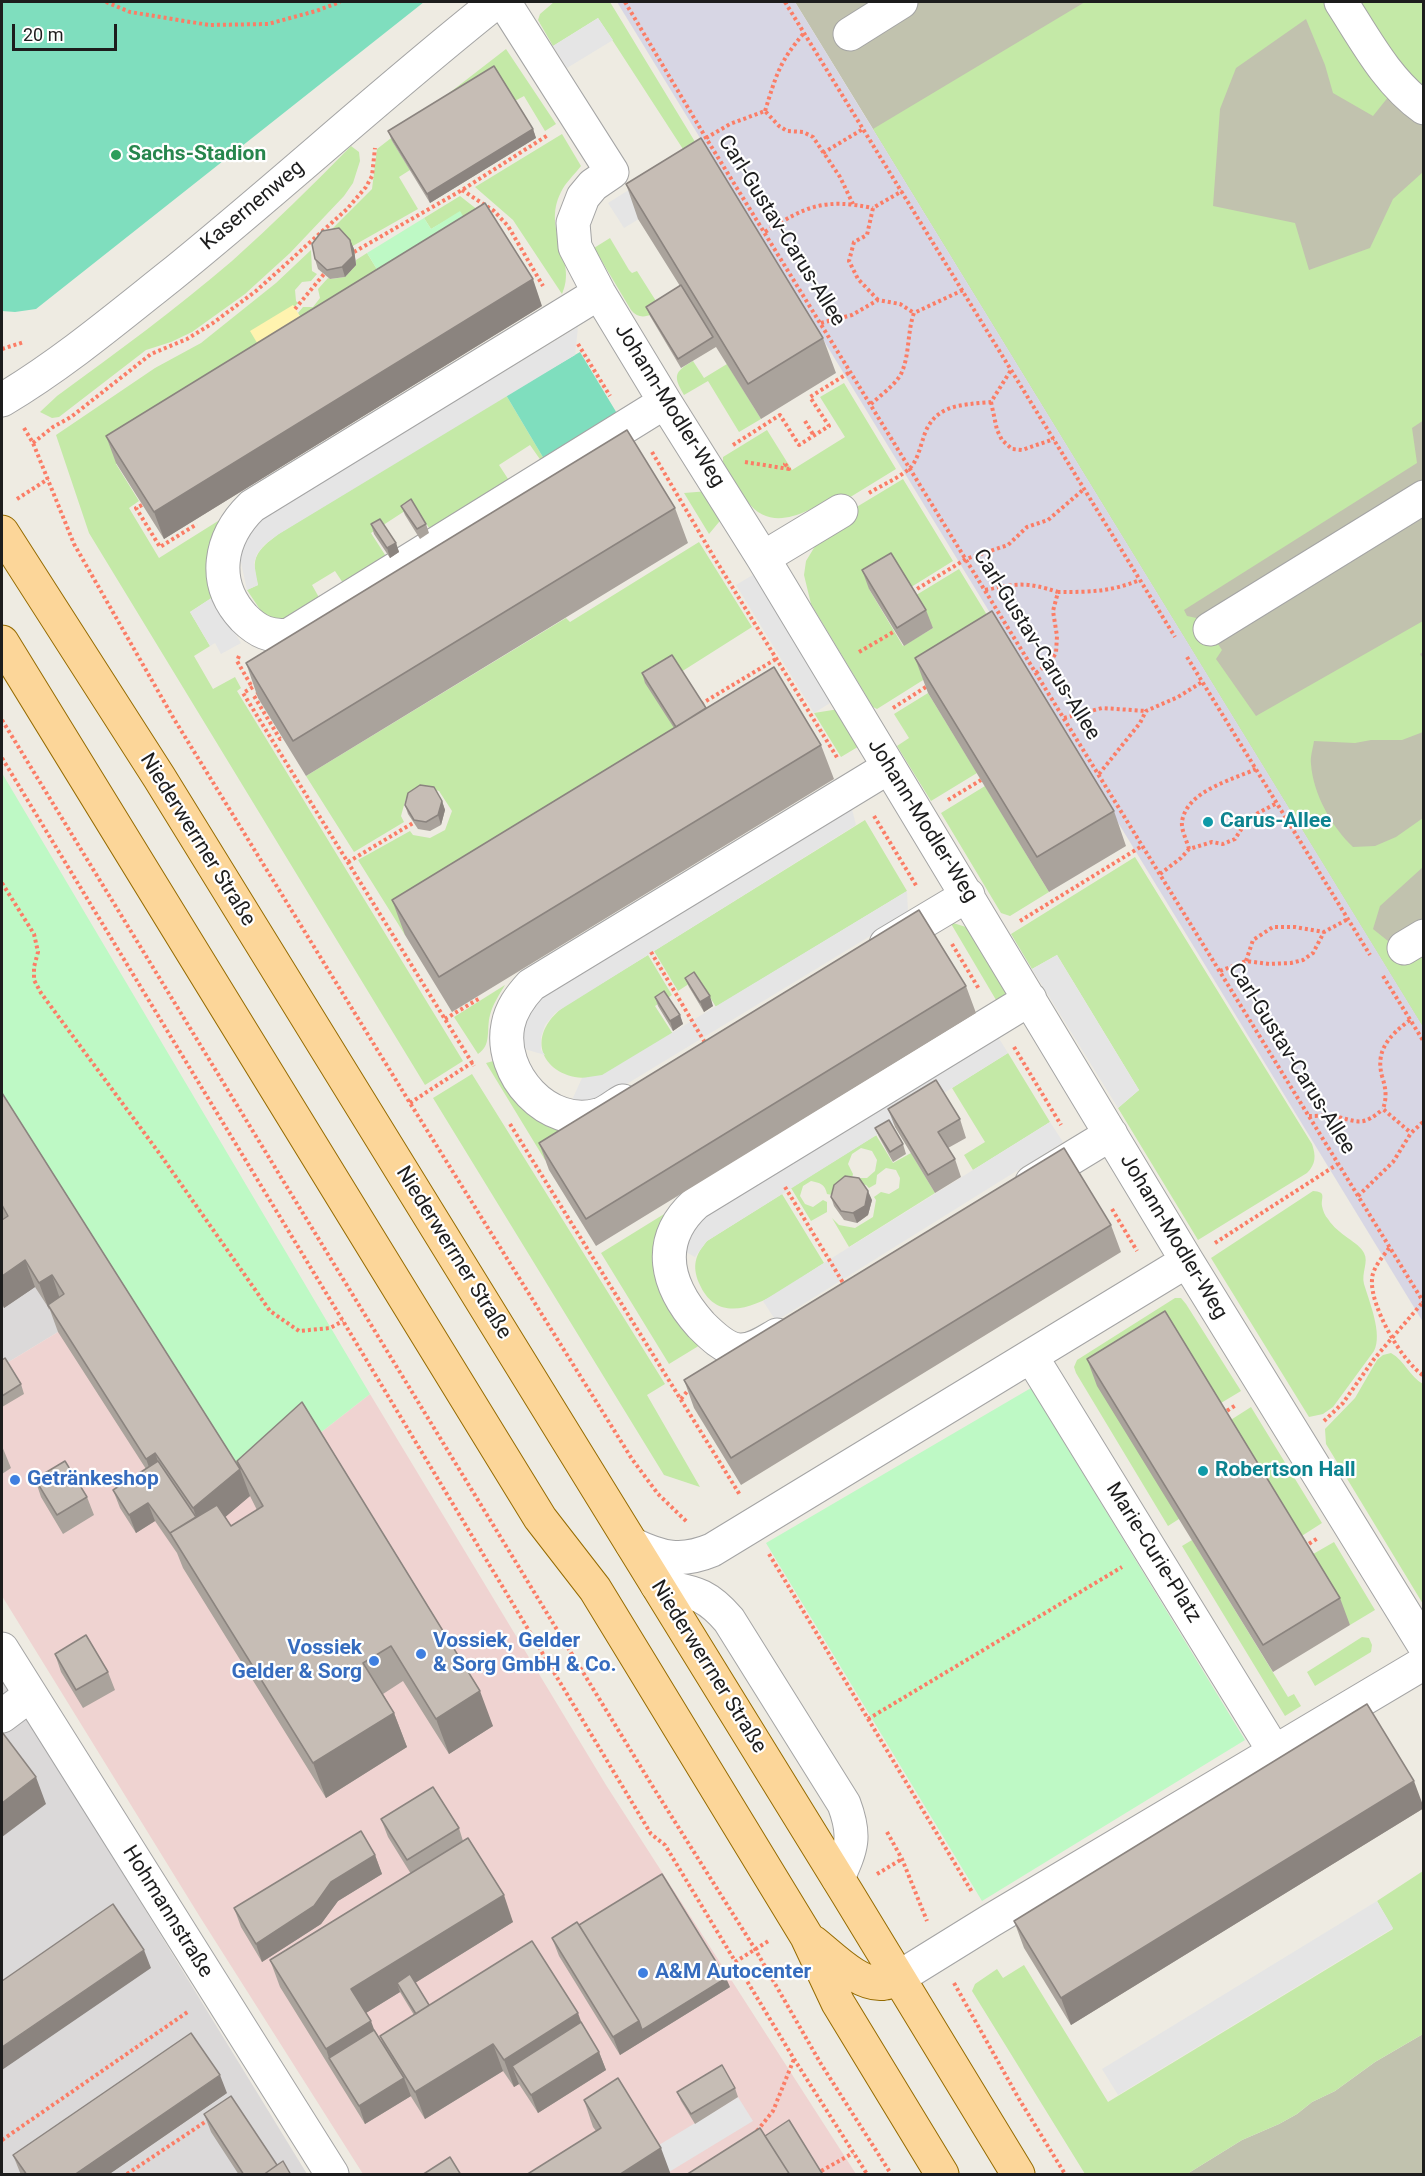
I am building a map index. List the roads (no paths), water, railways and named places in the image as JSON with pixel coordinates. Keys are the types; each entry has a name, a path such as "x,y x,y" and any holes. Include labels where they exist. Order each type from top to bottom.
{"main road":[{"name":"Niederwerrner Straße","path":"2,532 159,777 838,1878 1018,2175"},
{"path":"2,642 540,1518 595,1589 807,1937 838,2003 942,2175"},
{"path":"807,1937 863,1980 873,1984 886,1983 898,1978"}],"street":[{"name":"Kasernenweg","path":"2,400 29,383 134,305 202,250 429,55 496,2"},
{"name":"Johann-Modler-Weg","path":"504,2 612,172 593,185 583,197 573,223 575,247 599,293 665,402 709,460 763,558 863,726 968,895 1186,1261 1424,1645"},
{"path":"850,34 902,2"},
{"path":"1341,2 1378,60 1407,96 1424,108"},
{"path":"599,293 252,506 232,528 224,550 223,572 226,591 237,610 251,625 264,634 289,635 665,402"},
{"path":"1210,629 1424,496"},
{"path":"763,558 841,511"},
{"path":"650,1085 600,1115 581,1117 562,1114 538,1101 520,1082 510,1060 507,1027 519,998 531,986 889,767"},
{"path":"863,957 968,895"},
{"path":"798,1323 758,1347 738,1350 729,1347 706,1331 688,1310 675,1287 669,1264 673,1232 687,1211 768,1158 1030,999"},
{"path":"1008,1196 1111,1134"},
{"path":"632,1544 646,1551 668,1557 688,1558 712,1550 1186,1261"},
{"name":"Marie-Curie-Platz","path":"1031,1356 1274,1751"},
{"path":"657,1585 700,1594 717,1606 729,1620 844,1804 852,1826 851,1843 838,1878"},
{"name":"Hohmannstraße","path":"2,1649 332,2175"},
{"path":"898,1978 1424,1663"},
{"path":"2,1716 30,1695"}],"place":[{"name":"Sachs-Stadion","path":"116,155"},
{"name":"Carus-Allee","path":"1208,822"},
{"name":"Robertson Hall","path":"1203,1471"},
{"name":"Getränkeshop","path":"15,1480"},
{"name":"Vossiek, Gelder & Sorg GmbH & Co.","path":"421,1654"},
{"name":"Vossiek Gelder & Sorg","path":"374,1661"},
{"name":"A&M Autocenter","path":"643,1973"}]}
